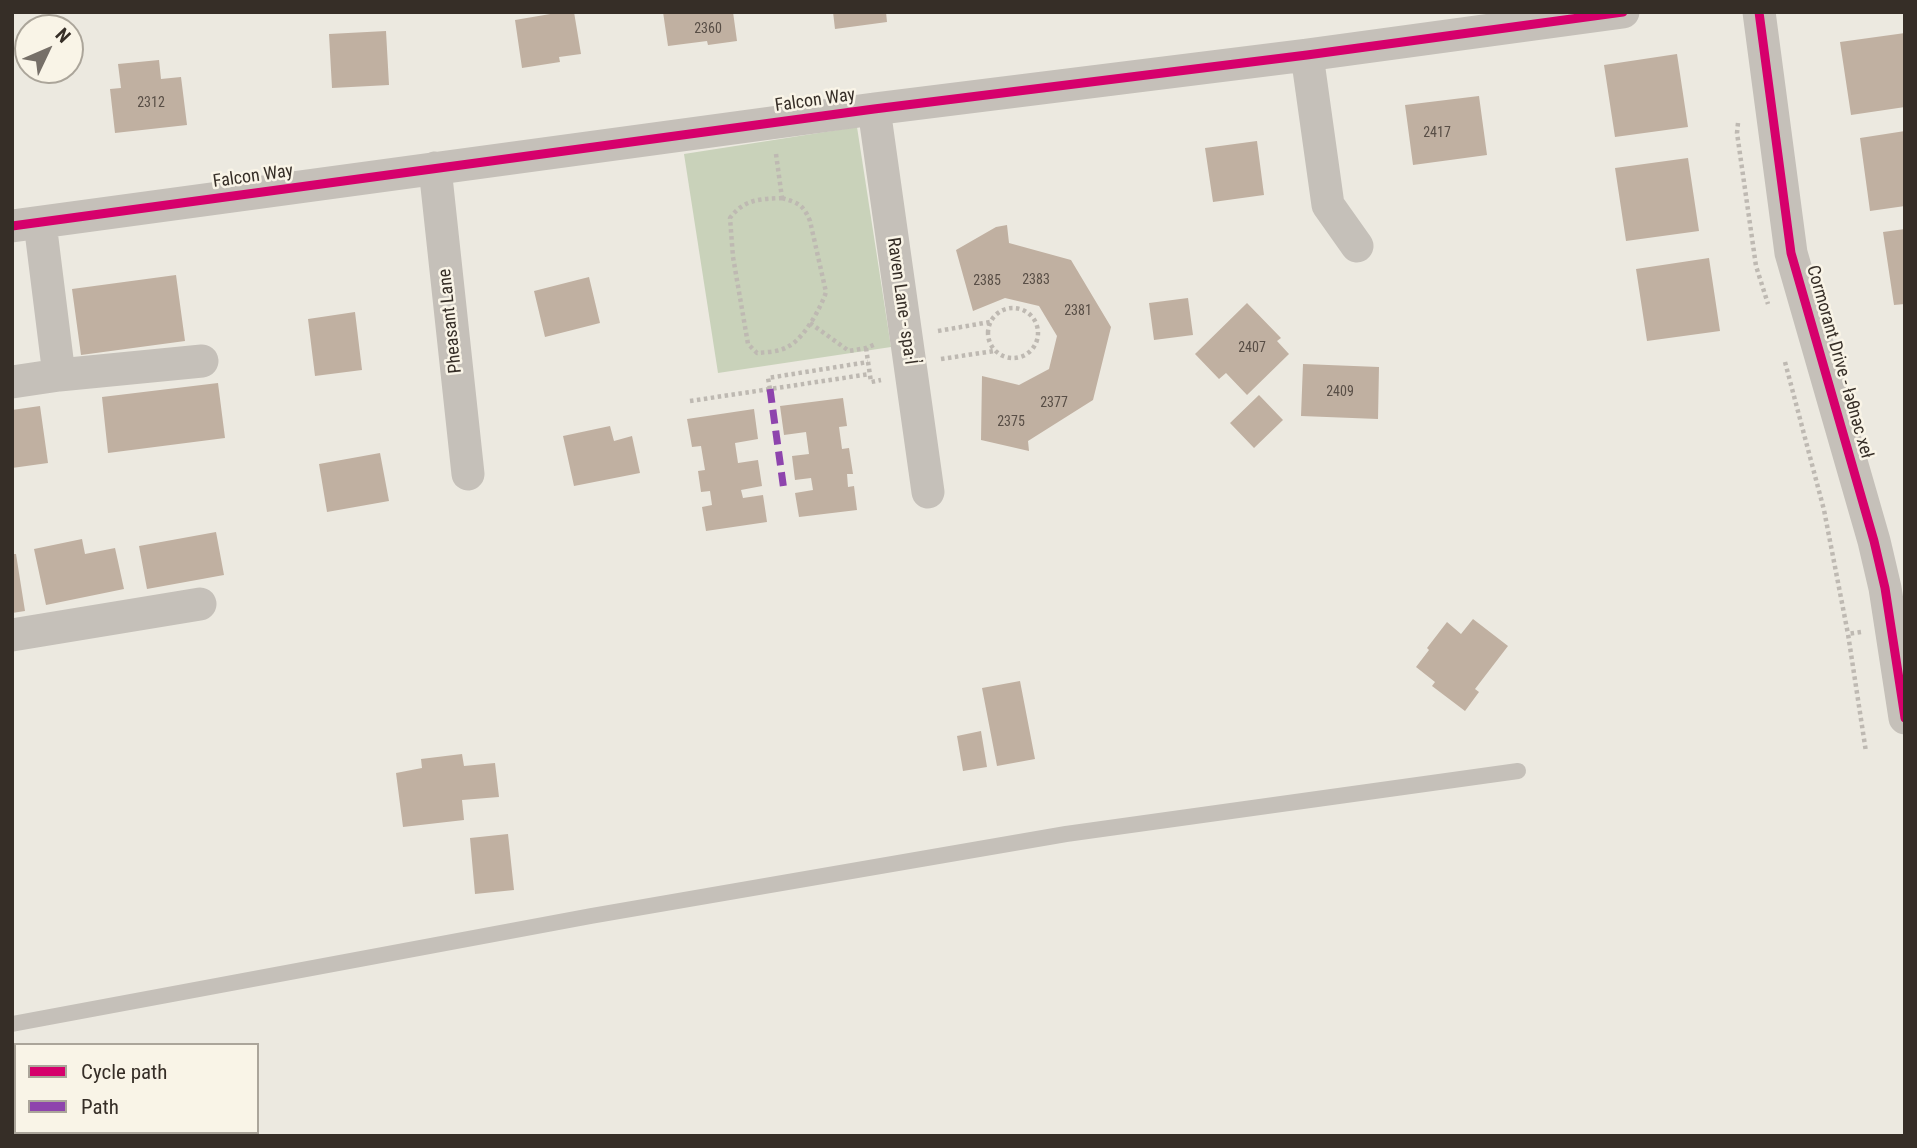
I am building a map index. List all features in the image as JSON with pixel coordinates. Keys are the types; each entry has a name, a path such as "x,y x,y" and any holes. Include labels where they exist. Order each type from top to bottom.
{"street":[{"name":"Falcon Way","path":"26,225 874,109 1623,12"},
{"name":"Cormorant Drive - łəθnəc xeł","path":"1759,12 1791,253 1874,541 1895,586 1905,718"},
{"path":"1307,55 1328,205 1357,246"},
{"name":"Raven Lane - spa·l̓","path":"874,109 928,492"},
{"name":"Pheasant Lane","path":"435,168 468,474"},
{"path":"26,225 59,375"},
{"path":"12,382 202,361"},
{"path":"12,635 200,604"}],"lane":[{"path":"12,1024 605,913 1052,836 1518,771"}],"path":[{"path":"778,165 782,198"},
{"path":"782,198 797,203 806,210 826,292 823,303 791,346 757,353 748,344 733,257 730,218 737,208 748,203 782,198"},
{"path":"1014,308 1030,314 1038,337 1030,351 1016,358 995,351 989,342 988,334 990,322 999,312 1014,308"},
{"path":"929,333 990,322"},
{"path":"810,323 849,351 883,341"},
{"path":"690,401 870,374 866,348"},
{"path":"930,361 995,351"},
{"path":"770,389 768,378 868,362"},
{"path":"1862,632 1848,634 1866,752"}],"green space":[{"path":"857,127 891,347 718,373 684,154"}],"building":[{"path":"574,12 581,54 559,57 560,62 522,68 515,20"},
{"path":"663,12 733,12 737,41 708,45 707,41 668,46"},
{"path":"833,12 886,12 887,22 835,29"},
{"path":"386,31 389,85 332,88 329,34"},
{"path":"1905,33 1905,107 1851,115 1840,42"},
{"path":"1677,54 1688,127 1615,137 1604,65"},
{"path":"159,60 161,79 181,77 187,125 115,133 110,89 121,88 118,64"},
{"path":"1479,96 1487,155 1413,165 1405,105"},
{"path":"1905,131 1905,206 1870,211 1860,138"},
{"path":"1257,141 1264,195 1213,202 1205,148"},
{"path":"1688,158 1699,231 1626,241 1615,168"},
{"path":"1007,225 1009,243 1071,260 1111,327 1093,400 1028,441 1029,451 981,440 982,376 1019,385 1049,369 1057,336 1039,306 1005,298 973,311 956,250 996,227"},
{"path":"1905,229 1905,304 1894,305 1883,232"},
{"path":"1709,258 1720,331 1647,341 1636,269"},
{"path":"176,275 185,341 81,355 72,289"},
{"path":"589,277 600,323 545,337 534,291"},
{"path":"1188,298 1193,335 1154,340 1149,303"},
{"path":"1247,303 1281,338 1277,341 1289,354 1247,395 1226,373 1219,379 1195,354"},
{"path":"355,312 362,370 315,376 308,319"},
{"path":"1303,364 1379,367 1378,419 1301,416"},
{"path":"218,383 225,438 108,453 102,397"},
{"path":"1259,395 1283,420 1254,448 1230,423"},
{"path":"843,398 847,426 839,427 842,449 849,448 853,474 847,474 848,487 854,486 857,510 799,517 795,493 813,490 811,478 795,480 792,456 809,454 806,432 784,435 780,406"},
{"path":"40,406 48,463 12,468 12,410"},
{"path":"754,409 758,439 735,443 738,463 758,460 762,486 741,490 743,498 763,495 767,522 706,531 702,507 712,505 710,491 701,492 698,471 705,470 701,446 692,447 687,419"},
{"path":"610,426 614,441 632,436 640,473 574,486 563,436"},
{"path":"380,453 389,501 327,512 319,464"},
{"path":"216,532 224,575 147,589 139,546"},
{"path":"82,539 85,554 115,548 124,589 46,605 34,549"},
{"path":"12,554 16,554 25,611 12,613"},
{"path":"1473,619 1508,646 1475,689 1479,692 1465,711 1432,686 1435,682 1416,667 1447,622 1461,634"},
{"path":"1020,681 1035,759 997,766 982,688"},
{"path":"981,731 987,767 963,771 957,736"},
{"path":"462,754 464,766 495,763 499,797 462,800 464,820 403,827 396,773 422,768 421,759"},
{"path":"508,834 514,890 475,894 470,838"}],"marked path":[{"path":"770,389 784,491"}],"cycle path":[{"path":"12,226 874,109 1623,12"},
{"path":"1759,12 1791,253 1874,541 1885,588 1905,718"}]}
